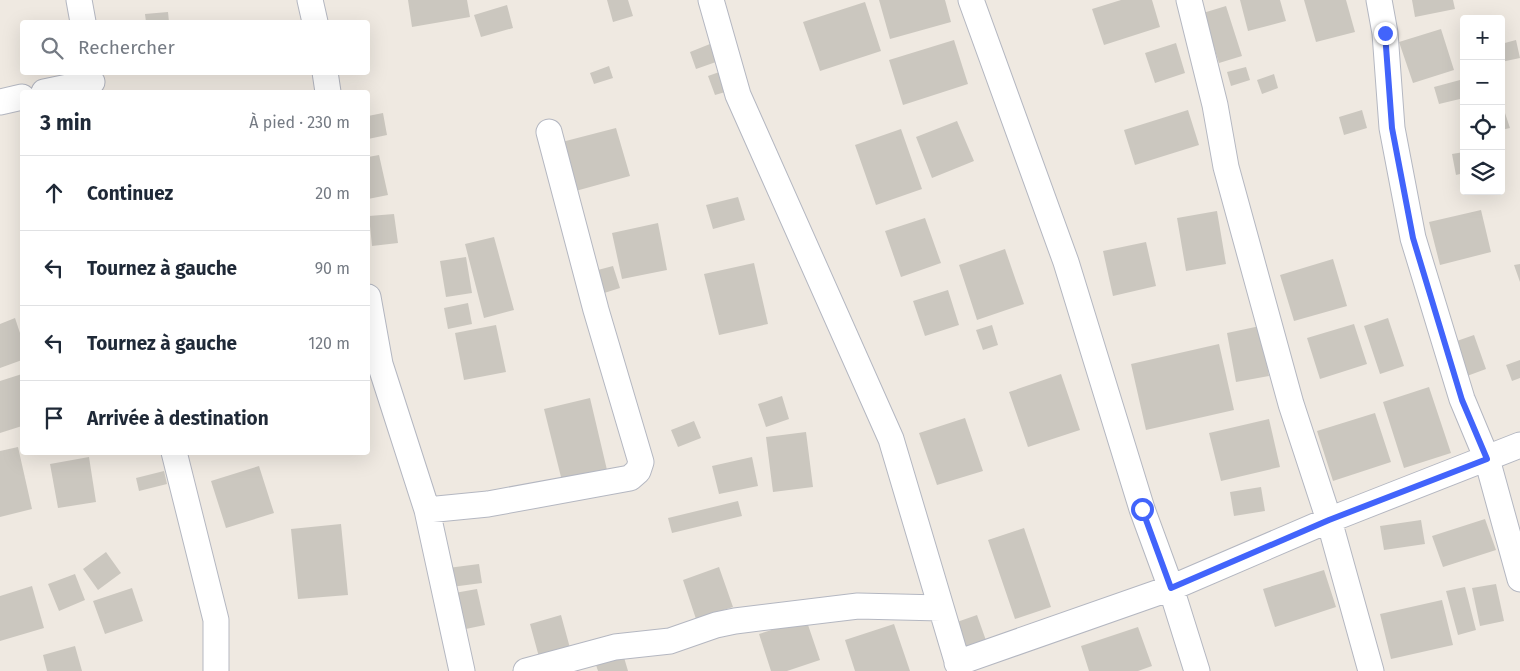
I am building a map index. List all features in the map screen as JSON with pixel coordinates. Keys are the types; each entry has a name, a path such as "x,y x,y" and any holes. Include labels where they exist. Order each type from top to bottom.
{"street":[{"path":"79,0 83,20"},
{"path":"310,0 315,20"},
{"path":"711,0 738,95 891,439 958,667 1171,588 1329,520 1520,445"},
{"path":"971,0 1066,262 1142,509 1171,588 1197,671"},
{"path":"1189,0 1215,104 1228,175 1291,404 1329,520 1371,671"},
{"path":"1379,0 1385,33 1392,128 1413,238 1462,400 1487,459 1520,578"},
{"path":"325,75 328,90"},
{"path":"54,90 93,82"},
{"path":"0,102 20,97"},
{"path":"427,510 488,504 630,478 638,471 641,462 596,310 549,132"},
{"path":"370,318 374,361 427,510 462,671"},
{"path":"175,455 216,620 216,671"},
{"path":"526,671 615,647 670,641 716,624 735,620 858,606 941,608"}],"building":[{"path":"408,0 467,0 470,17 412,27"},
{"path":"607,0 628,0 633,16 613,22"},
{"path":"879,0 945,0 951,22 890,39"},
{"path":"1121,0 1152,0 1160,27 1104,45 1092,9"},
{"path":"1240,0 1280,0 1286,21 1248,31"},
{"path":"1304,0 1346,0 1355,32 1316,42"},
{"path":"1412,0 1453,0 1455,9 1415,17"},
{"path":"865,2 881,51 820,71 803,22"},
{"path":"507,5 513,28 481,37 474,15"},
{"path":"1226,6 1242,56 1219,63 1203,13"},
{"path":"168,12 169,20 146,20 145,14"},
{"path":"1441,29 1454,70 1413,83 1399,42"},
{"path":"954,40 968,84 903,105 889,60"},
{"path":"1516,40 1520,58 1505,61 1505,43"},
{"path":"1176,43 1185,73 1155,83 1145,53"},
{"path":"710,44 716,62 696,69 690,52"},
{"path":"609,66 613,78 594,84 590,73"},
{"path":"1246,67 1250,80 1231,86 1227,72"},
{"path":"725,70 732,90 715,95 708,76"},
{"path":"1274,74 1278,88 1262,94 1257,80"},
{"path":"1460,80 1460,99 1439,104 1434,87"},
{"path":"1188,110 1199,145 1135,165 1124,130"},
{"path":"1362,110 1367,128 1344,135 1339,117"},
{"path":"383,113 387,135 370,139 370,116"},
{"path":"1505,113 1510,128 1505,129"},
{"path":"957,121 974,161 932,178 916,137"},
{"path":"616,128 630,176 572,192 558,143"},
{"path":"901,129 922,189 876,205 855,145"},
{"path":"1460,153 1460,174 1456,175 1452,154"},
{"path":"379,155 388,195 370,199 370,157"},
{"path":"738,197 745,220 713,229 706,205"},
{"path":"1481,210 1491,252 1440,265 1429,222"},
{"path":"1217,211 1226,264 1186,271 1177,218"},
{"path":"394,214 398,243 372,246 370,216"},
{"path":"925,218 941,263 901,277 885,231"},
{"path":"658,223 667,270 622,279 612,233"},
{"path":"494,237 514,310 484,318 465,244"},
{"path":"1146,242 1156,286 1113,296 1103,251"},
{"path":"1005,249 1024,304 977,320 959,265"},
{"path":"466,257 472,293 446,297 440,261"},
{"path":"1333,259 1347,306 1294,321 1280,275"},
{"path":"754,263 768,324 719,335 704,274"},
{"path":"1520,264 1520,282 1514,265"},
{"path":"613,266 620,288 601,294 594,271"},
{"path":"948,290 959,325 925,336 913,301"},
{"path":"468,303 472,324 448,329 444,308"},
{"path":"15,318 20,333 20,361 0,368 0,324"},
{"path":"1388,318 1404,366 1380,374 1364,326"},
{"path":"1354,324 1367,364 1320,379 1307,338"},
{"path":"496,325 506,372 464,380 455,333"},
{"path":"992,325 998,345 983,350 976,330"},
{"path":"1260,326 1269,376 1236,382 1227,333"},
{"path":"1474,335 1486,369 1467,376 1454,342"},
{"path":"1219,344 1234,410 1146,430 1131,364"},
{"path":"1520,360 1520,378 1512,381 1506,365"},
{"path":"1061,374 1080,430 1028,447 1009,392"},
{"path":"20,375 20,427 0,433 0,381"},
{"path":"1429,387 1451,453 1404,468 1383,402"},
{"path":"782,396 789,419 766,427 758,404"},
{"path":"590,398 607,470 562,481 544,409"},
{"path":"1375,413 1391,462 1333,481 1317,431"},
{"path":"965,418 983,471 937,485 919,433"},
{"path":"1269,419 1280,467 1221,481 1209,433"},
{"path":"694,421 701,438 678,447 671,430"},
{"path":"806,432 813,487 773,492 766,437"},
{"path":"18,447 32,509 0,517 0,451"},
{"path":"89,457 96,502 58,508 50,464"},
{"path":"752,457 758,486 719,494 712,466"},
{"path":"259,466 274,513 226,528 211,481"},
{"path":"164,471 167,484 139,491 136,478"},
{"path":"1261,487 1265,511 1234,516 1230,492"},
{"path":"738,501 742,516 672,533 668,518"},
{"path":"1485,519 1496,550 1443,567 1432,536"},
{"path":"1421,520 1425,544 1384,550 1380,526"},
{"path":"341,524 348,595 298,599 291,529"},
{"path":"1024,528 1051,607 1015,619 988,540"},
{"path":"106,552 121,573 98,590 83,569"},
{"path":"479,564 482,583 451,587 448,568"},
{"path":"719,567 733,607 696,619 683,580"},
{"path":"1324,570 1336,607 1275,627 1263,589"},
{"path":"75,574 85,600 59,611 48,584"},
{"path":"1496,584 1504,621 1480,626 1472,588"},
{"path":"32,586 44,628 0,641 0,596"},
{"path":"1465,587 1476,630 1458,635 1446,591"},
{"path":"132,588 143,621 105,634 93,601"},
{"path":"477,589 485,625 456,631 449,594"},
{"path":"1442,600 1453,645 1391,659 1380,614"},
{"path":"561,615 570,648 539,657 530,624"},
{"path":"977,615 989,649 968,656 957,622"},
{"path":"806,619 820,660 787,671 771,671 759,634"},
{"path":"894,624 910,671 855,671 845,640"},
{"path":"1138,627 1152,666 1138,671 1089,671 1081,646"},
{"path":"75,646 82,671 47,671 43,655"},
{"path":"623,654 628,671 598,671 595,662"}],"route":[{"path":"1142,509 1171,588 1329,520 1487,459 1462,400 1413,238 1392,128 1385,33"}]}
